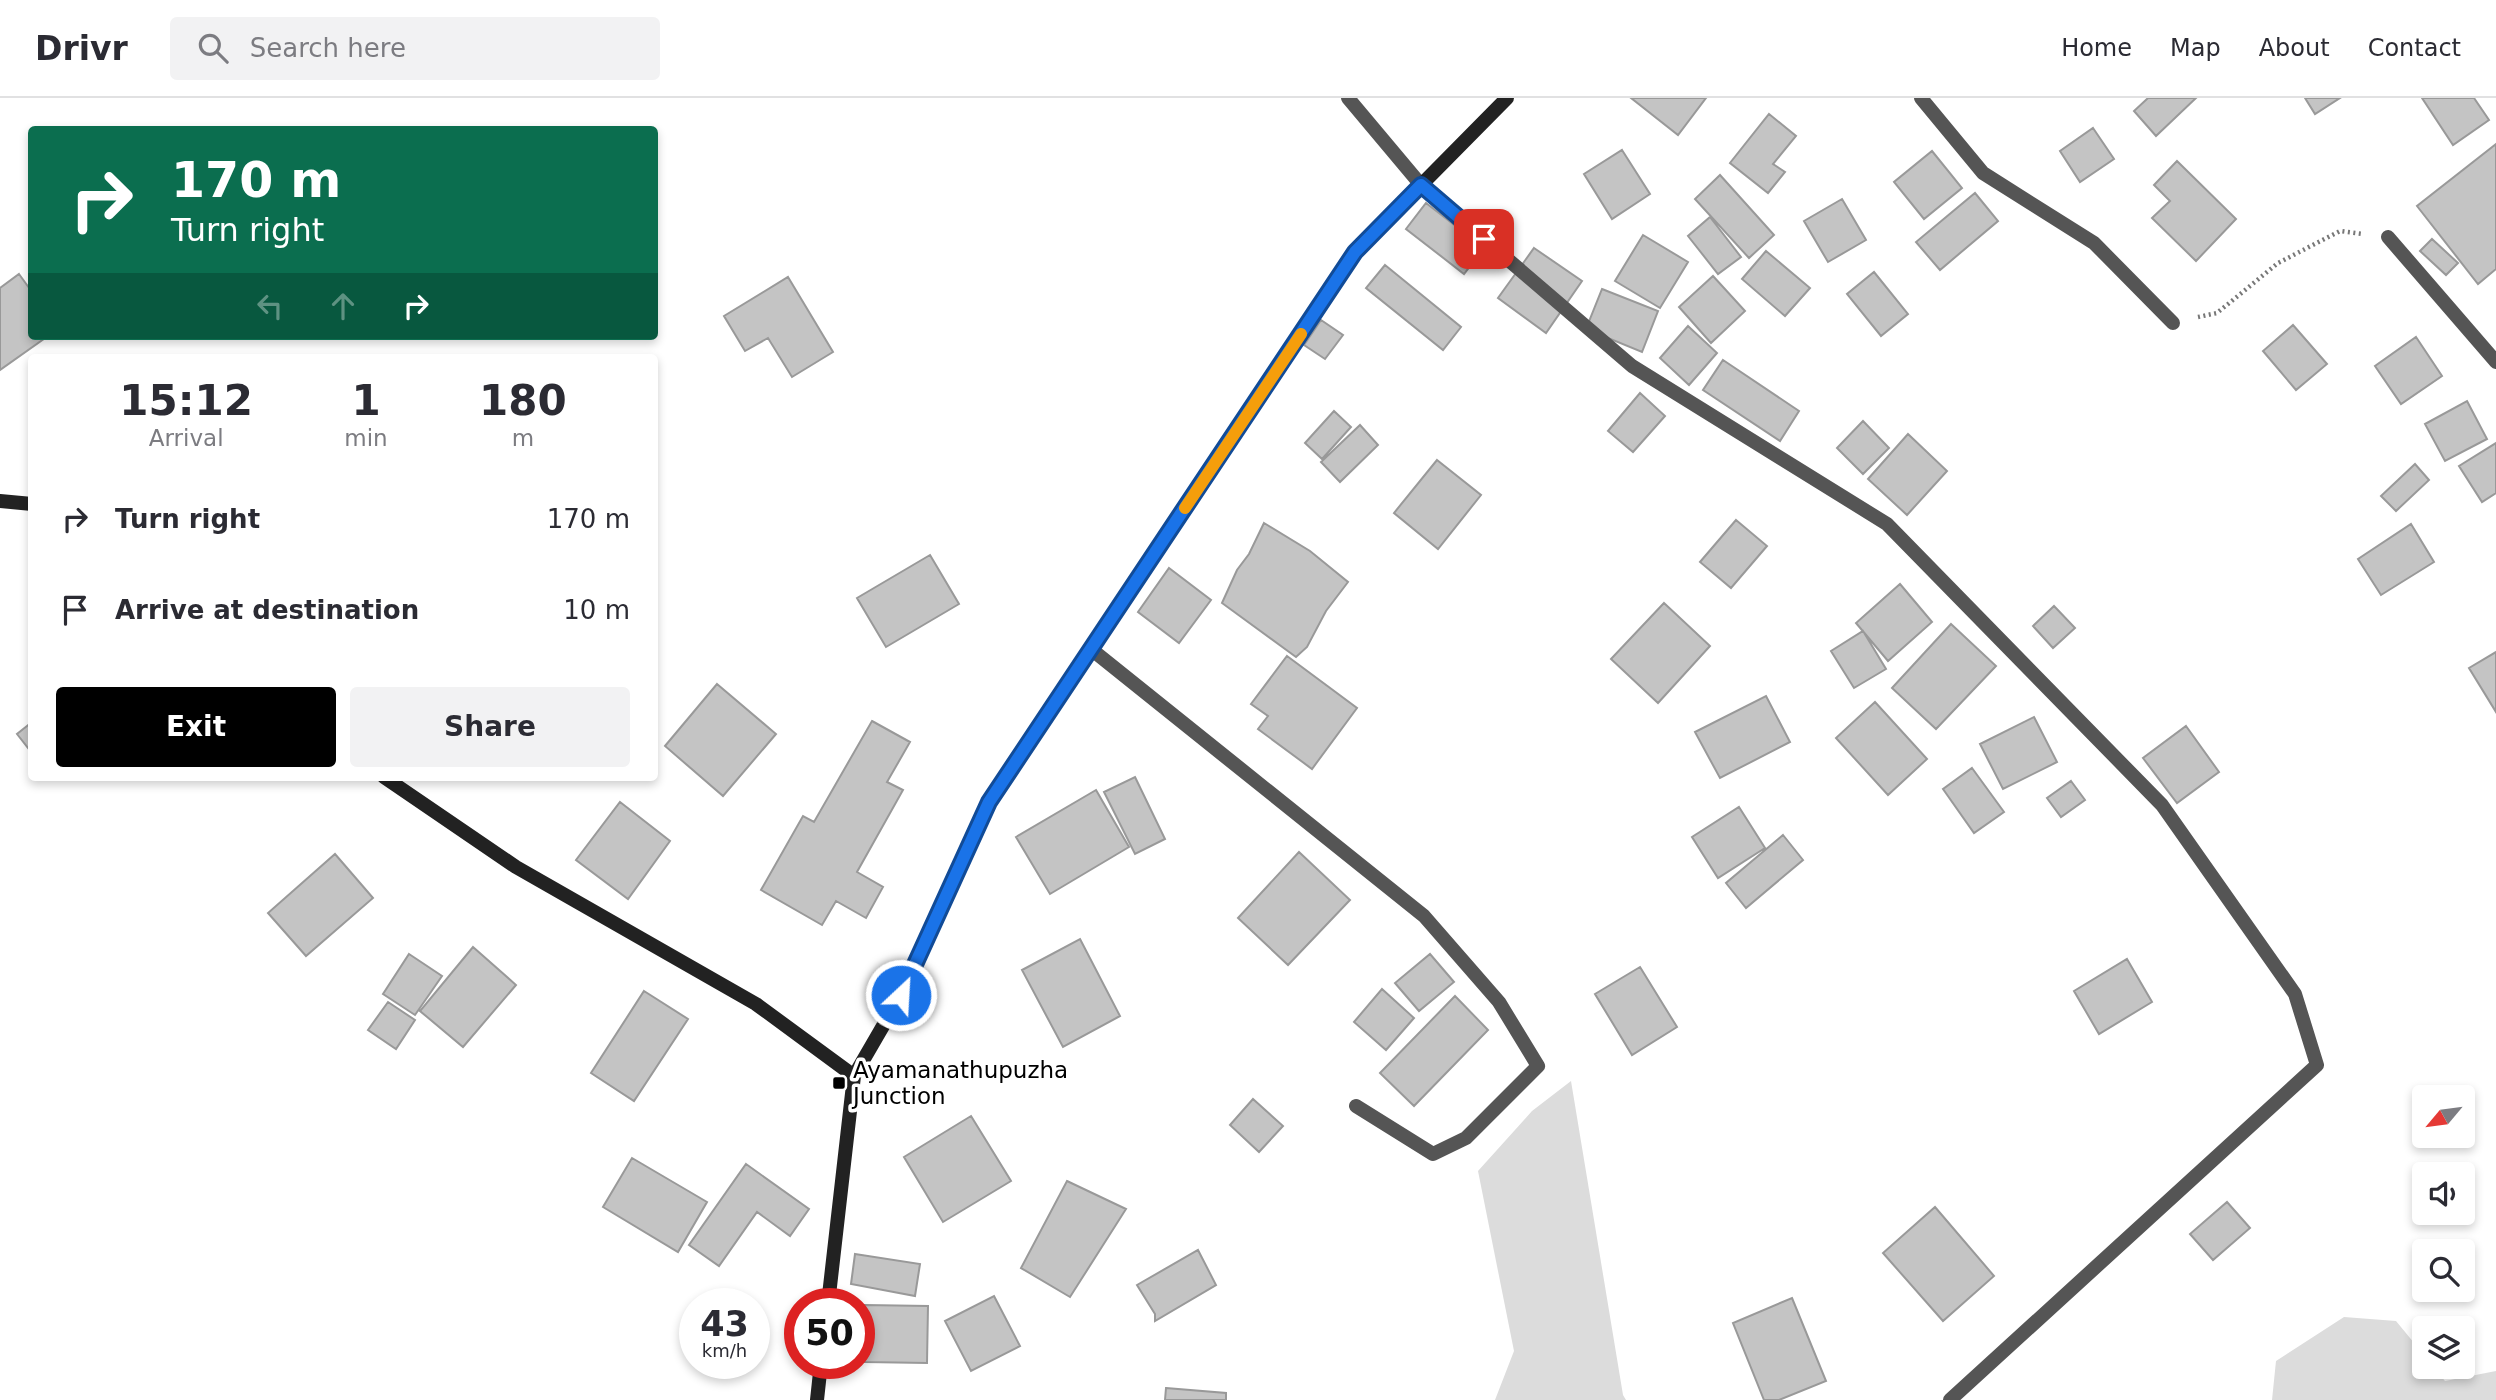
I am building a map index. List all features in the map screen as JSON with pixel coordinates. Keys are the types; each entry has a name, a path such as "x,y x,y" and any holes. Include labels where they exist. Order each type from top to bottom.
{"main road":[{"path":"830,1288 854,1076 901,995 989,802 1355,252 1507,98"},
{"path":"0,501 28,504"},
{"path":"390,781 516,867 756,1004 854,1076"},
{"path":"817,1400 819,1379"}],"street":[{"path":"1348,98 1421,185 1632,366 1887,524 2162,805 2295,993 2317,1065 1950,1400"},
{"path":"1921,98 1983,173 2094,243 2173,323"},
{"path":"2388,237 2496,362"},
{"path":"1091,649 1424,916 1499,1002 1538,1066 1466,1138 1433,1154 1356,1106"}],"path":[{"path":"2173,323 2217,313 2278,263 2340,231 2388,237"}],"shaded area":[{"path":"1571,1081 1623,1395 1626,1400 1495,1400 1514,1351 1478,1171 1532,1111"},
{"path":"2344,1317 2396,1321 2412,1340 2412,1379 2475,1379 2475,1375 2496,1371 2496,1400 2272,1400 2276,1361"}],"building":[{"path":"1631,98 1706,98 1678,135"},
{"path":"2148,98 2196,98 2156,136 2134,111"},
{"path":"2305,98 2340,98 2315,114"},
{"path":"2422,98 2474,98 2489,120 2453,145"},
{"path":"1769,114 1796,136 1773,164 1785,172 1768,193 1730,163"},
{"path":"2093,128 2114,159 2080,182 2060,151"},
{"path":"2496,144 2496,269 2478,284 2417,206"},
{"path":"1622,150 1650,194 1612,219 1584,174"},
{"path":"1932,151 1962,188 1924,219 1894,182"},
{"path":"2177,161 2236,219 2196,261 2152,218 2170,201 2154,185"},
{"path":"1720,175 1774,235 1749,258 1695,199"},
{"path":"1975,193 1998,221 1940,270 1916,242"},
{"path":"1842,199 1866,240 1828,262 1804,221"},
{"path":"1426,203 1484,248 1464,274 1406,229"},
{"path":"1710,217 1741,257 1718,274 1688,236"},
{"path":"1643,235 1688,262 1660,308 1615,281"},
{"path":"2432,239 2458,263 2446,275 2420,251"},
{"path":"1534,248 1582,281 1546,333 1498,298"},
{"path":"1766,251 1810,288 1785,316 1742,279"},
{"path":"1385,265 1461,327 1443,350 1366,288"},
{"path":"1874,272 1908,314 1881,336 1847,294"},
{"path":"19,274 28,286 28,340 42,340 0,370 0,288"},
{"path":"1713,276 1745,311 1711,343 1679,307"},
{"path":"788,277 833,352 792,377 768,338 745,351 724,316"},
{"path":"1602,289 1658,311 1642,352 1586,329"},
{"path":"1321,320 1343,335 1325,359 1304,345"},
{"path":"2293,325 2327,364 2296,390 2263,351"},
{"path":"1688,326 1717,353 1689,385 1660,358"},
{"path":"2416,337 2442,376 2401,404 2375,366"},
{"path":"1723,360 1799,411 1780,441 1703,390"},
{"path":"1640,393 1665,416 1633,452 1608,431"},
{"path":"2467,401 2487,439 2445,461 2425,424"},
{"path":"1334,411 1351,427 1322,459 1305,443"},
{"path":"1863,421 1889,448 1863,474 1837,448"},
{"path":"1360,425 1378,445 1340,482 1321,462"},
{"path":"1908,434 1947,471 1907,515 1868,479"},
{"path":"2496,443 2496,493 2482,502 2459,466"},
{"path":"1437,460 1481,495 1438,549 1394,513"},
{"path":"2415,464 2429,480 2396,511 2381,496"},
{"path":"1736,520 1767,546 1731,588 1700,562"},
{"path":"1264,523 1310,551 1348,582 1326,611 1307,647 1296,657 1222,603"},
{"path":"2411,524 2434,562 2381,595 2358,559"},
{"path":"930,555 959,604 886,647 857,598"},
{"path":"1169,568 1211,600 1179,643 1138,612"},
{"path":"1900,584 1932,622 1888,661 1856,623"},
{"path":"1664,603 1710,646 1658,703 1611,659"},
{"path":"2054,606 2075,628 2053,648 2033,626"},
{"path":"1951,624 1996,666 1936,729 1892,688"},
{"path":"1863,631 1886,669 1854,688 1831,651"},
{"path":"2496,652 2496,712 2469,668"},
{"path":"1287,656 1357,708 1312,769 1258,729 1268,716 1251,704"},
{"path":"717,684 776,734 723,796 665,746"},
{"path":"1766,696 1790,742 1720,778 1695,732"},
{"path":"1875,702 1927,759 1888,795 1836,738"},
{"path":"2034,717 2057,762 2003,789 1980,744"},
{"path":"872,721 910,742 887,782 903,790 857,872 883,887 866,918 836,901 822,925 761,890 803,816 814,822"},
{"path":"28,725 28,748 17,734"},
{"path":"2186,726 2219,772 2177,803 2143,758"},
{"path":"1972,768 2004,812 1974,833 1943,789"},
{"path":"1135,777 1165,839 1135,854 1104,792"},
{"path":"2071,781 2085,800 2061,817 2047,798"},
{"path":"1096,790 1129,847 1050,894 1016,837"},
{"path":"620,802 670,841 628,899 576,860"},
{"path":"1739,807 1765,848 1718,878 1692,837"},
{"path":"1783,835 1803,860 1746,908 1726,883"},
{"path":"1299,852 1350,900 1288,965 1238,918"},
{"path":"335,854 373,898 306,956 268,913"},
{"path":"1080,939 1120,1016 1063,1047 1022,970"},
{"path":"473,947 516,985 463,1047 420,1011"},
{"path":"409,954 442,976 415,1015 383,994"},
{"path":"1430,954 1454,982 1419,1011 1395,983"},
{"path":"2127,959 2152,1002 2099,1034 2074,991"},
{"path":"1640,967 1677,1027 1632,1055 1595,994"},
{"path":"1382,989 1414,1018 1386,1050 1354,1022"},
{"path":"644,991 688,1019 634,1101 591,1073"},
{"path":"1455,996 1488,1030 1414,1106 1380,1073"},
{"path":"388,1002 415,1020 396,1049 368,1030"},
{"path":"1253,1099 1283,1126 1259,1152 1230,1125"},
{"path":"971,1116 1011,1181 943,1222 904,1157"},
{"path":"632,1158 707,1202 678,1252 603,1207"},
{"path":"746,1164 809,1209 790,1236 757,1212 719,1266 689,1245"},
{"path":"1067,1181 1126,1209 1070,1297 1021,1268"},
{"path":"2227,1202 2250,1228 2213,1260 2190,1234"},
{"path":"1935,1207 1994,1276 1943,1321 1883,1253"},
{"path":"1198,1250 1216,1285 1155,1321 1155,1314 1137,1285"},
{"path":"855,1254 920,1264 915,1296 851,1284"},
{"path":"994,1296 1020,1346 971,1371 945,1321"},
{"path":"1792,1298 1826,1381 1779,1400 1764,1400 1733,1323"},
{"path":"875,1305 928,1306 927,1363 875,1362"},
{"path":"1166,1388 1226,1393 1226,1400 1165,1400"}],"slow traffic":[{"path":"1185,508 1301,334"}],"place":[{"name":"Ayamanathupuzha Junction","path":"839,1083"}],"route":[{"path":"901,995 989,802 1355,252 1421,185 1484,239"}]}
